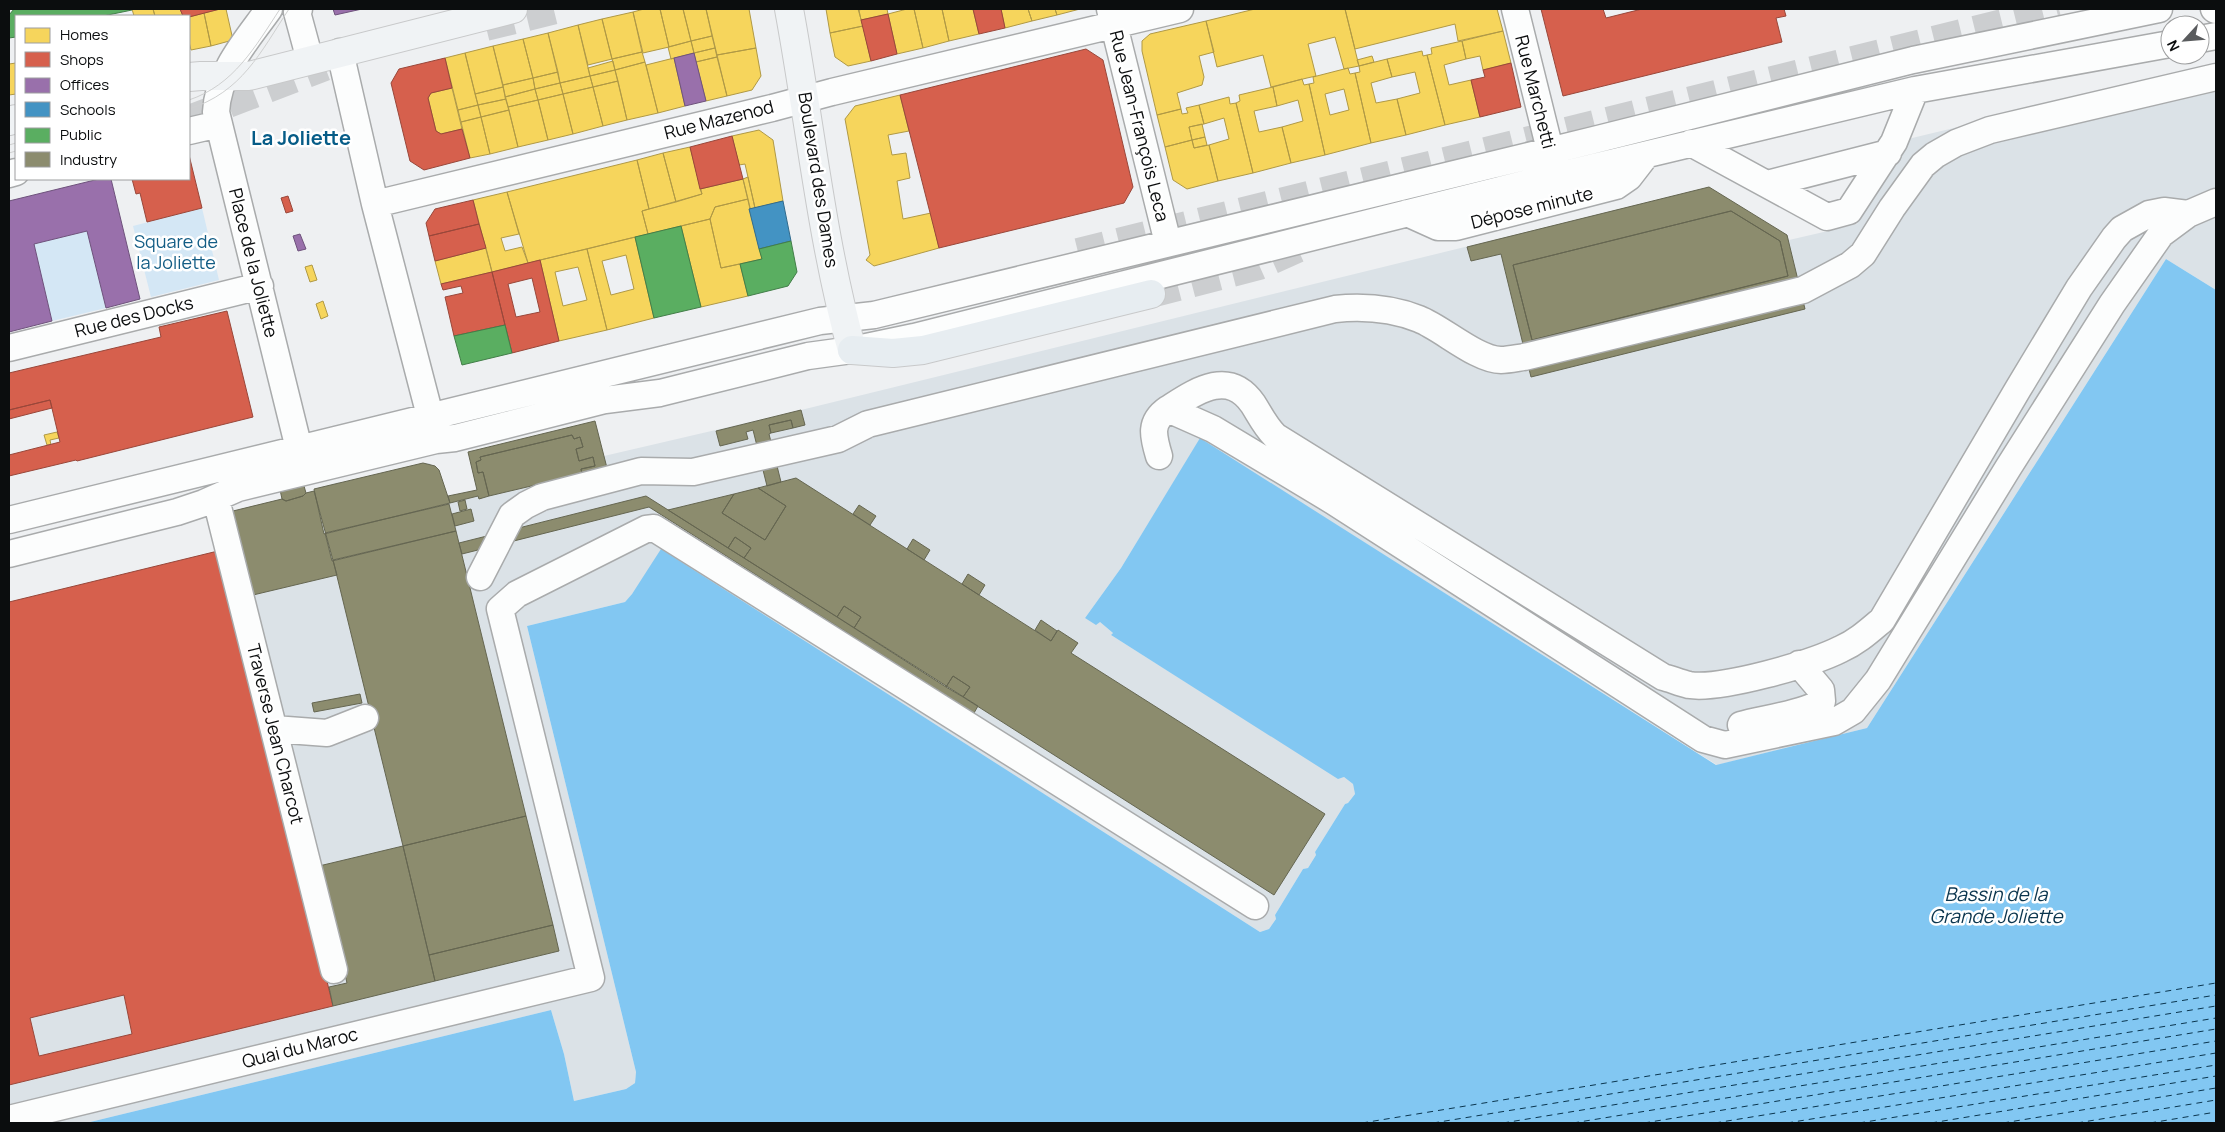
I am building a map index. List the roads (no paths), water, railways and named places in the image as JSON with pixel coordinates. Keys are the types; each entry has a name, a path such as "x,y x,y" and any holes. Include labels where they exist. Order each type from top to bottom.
{"highway":[{"path":"852,350 893,353 923,350 1151,294"}],"main road":[{"path":"190,78 249,76 513,9"},
{"name":"Boulevard des Dames","path":"789,9 806,98 808,128 826,232 843,317 852,350"}],"street":[{"name":"Place de la Joliette","path":"269,9 232,61 224,76 217,102 219,124 260,286 301,461"},
{"path":"299,9 297,12 310,60"},
{"name":"Rue Mazenod","path":"376,204 530,176 576,165 806,98 1112,17 1180,9"},
{"name":"Rue Marchetti","path":"1514,9 1556,176"},
{"path":"9,520 301,461 433,429 820,321 874,314 1913,60 2160,9"},
{"name":"Rue Jean-François Leca","path":"1112,17 1168,243"},
{"path":"433,429 487,430 605,400 660,393 808,356 852,350 923,334 1556,176 1915,90 2160,46"},
{"path":"340,52 433,429"},
{"path":"480,577 512,515 542,497 641,471 694,472 838,439 868,424 1335,308 1369,306 1418,318 1474,350 1491,358 1501,360 1524,357 1803,290 1850,265 1863,254 1892,208 1923,165 1935,155 1956,143 1990,130 2216,77"},
{"path":"1691,143 1827,217 1849,211 1894,142 1915,90"},
{"path":"190,131 219,124"},
{"name":"Dépose minute","path":"1407,213 1438,227 1456,227 1616,186 1629,177 1646,155"},
{"path":"1787,195 1876,171"},
{"path":"1168,409 1213,429 1333,501 1703,739 1725,745 1834,722 1853,711 1878,680 2008,468 2112,304 2161,234 2188,214 2216,202"},
{"path":"1159,456 1154,439 1155,424 1159,416 1198,390 1210,386 1227,386 1242,392 1252,403 1266,428 1274,436 1663,677 1689,685 1711,685 1780,671 1842,649 1866,635 1882,620 2054,330 2114,238 2136,220 2149,214 2164,211 2188,214"},
{"name":"Rue des Docks","path":"9,348 260,286"},
{"path":"9,554 177,512 301,461"},
{"path":"118,506 199,486 222,484 227,493"},
{"name":"Traverse Jean Charcot","path":"227,493 274,729 334,970"},
{"name":"Quai du Maroc","path":"9,1119 591,978 500,609 518,594 646,529 654,528 1255,906"},
{"path":"1703,739 1716,732 1816,705 1822,701 1821,690 1799,664"},
{"path":"274,729 327,733 365,718"}],"water":[{"name":"Bassin de la Grande Joliette","path":"2166,259 2216,290 2216,1123 86,1123 551,1010 564,1054 574,1101 626,1089 635,1083 636,1072 527,626 625,602 661,549 1260,932 1269,929 1276,919 1275,915 1303,869 1308,868 1316,855 1315,852 1345,804 1355,794 1353,784 1344,777 1338,779 1111,635 1113,633 1100,622 1096,625 1085,618 1121,568 1200,438 1716,765 1867,728"}],"tunnel":[{"path":"486,27 560,9"},
{"path":"1078,252 2059,9"},
{"path":"190,119 325,67"},
{"path":"1151,294 1259,266 1304,246"}],"tram line":[{"path":"190,100 219,85 231,75 252,51 280,9"},
{"path":"190,109 207,102 223,92 248,69 289,9"},
{"path":"9,145 15,143"},
{"path":"9,153 15,151"}],"district":[{"name":"La Joliette","path":"301,138"}],"park label":[{"name":"Square de la Joliette","path":"176,252"}]}
